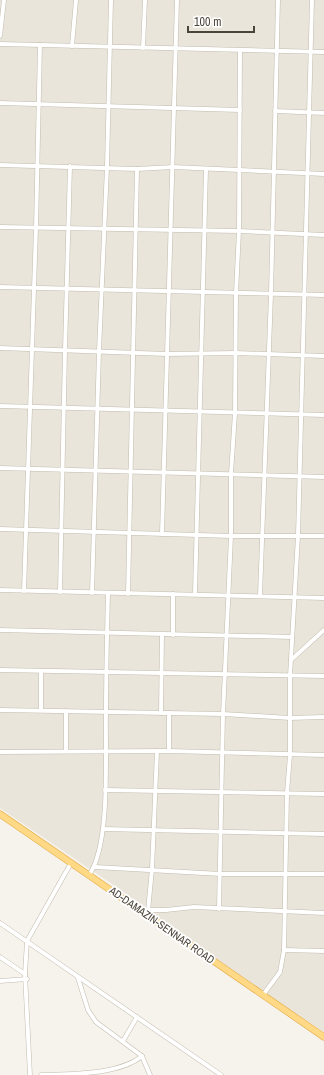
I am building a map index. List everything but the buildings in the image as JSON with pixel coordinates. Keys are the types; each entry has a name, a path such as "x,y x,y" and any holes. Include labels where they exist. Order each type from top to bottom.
{"highway":[{"name":"AD-DAMAZIN-SENNAR ROAD","path":"0,814 71,863 148,913 324,1037"}],"street":[{"path":"0,36 4,0"},
{"path":"72,46 76,0"},
{"path":"92,593 99,351 107,167 111,0"},
{"path":"143,48 145,0"},
{"path":"162,534 176,108 177,0"},
{"path":"260,596 271,294 278,0"},
{"path":"263,995 280,972 284,950 287,793 290,755 290,676 298,536 312,0"},
{"path":"0,44 324,52"},
{"path":"24,591 36,228 40,45"},
{"path":"219,909 221,874 223,714 231,536 231,474 235,413 236,293 240,231 240,50"},
{"path":"0,103 240,110"},
{"path":"275,111 324,113"},
{"path":"0,164 137,169 173,167 274,170 308,174 324,174"},
{"path":"60,592 70,166"},
{"path":"128,594 137,230 137,169"},
{"path":"195,594 206,169"},
{"path":"0,227 324,234"},
{"path":"0,287 324,295"},
{"path":"0,348 167,354 236,353 324,356"},
{"path":"0,406 324,415"},
{"path":"0,468 324,477"},
{"path":"0,528 94,533 263,537 324,536"},
{"path":"0,590 108,594 195,594 324,598"},
{"path":"89,875 95,867 99,855 105,790 108,594"},
{"path":"173,594 173,635"},
{"path":"0,630 162,635 292,636"},
{"path":"291,660 322,635 324,630"},
{"path":"161,713 162,635"},
{"path":"0,670 324,676"},
{"path":"41,671 41,710"},
{"path":"0,710 223,714 290,718 324,717"},
{"path":"66,711 66,751"},
{"path":"169,713 169,751"},
{"path":"157,751 152,869 148,913 194,907 324,913"},
{"path":"0,752 169,751 324,755"},
{"path":"105,790 324,794"},
{"path":"102,829 324,834"},
{"path":"30,1075 26,977 27,941 71,863"},
{"path":"95,867 221,874 324,874"},
{"path":"0,923 220,1075"},
{"path":"284,950 324,951"},
{"path":"0,957 26,977"},
{"path":"0,980 26,977"},
{"path":"78,978 88,1010 96,1022 142,1056 150,1075"},
{"path":"123,1042 137,1017"},
{"path":"41,1075 105,1071 131,1064 142,1056"}],"shaded area":[{"path":"0,0 324,0 324,1032 226,966 115,886 0,808"}]}
